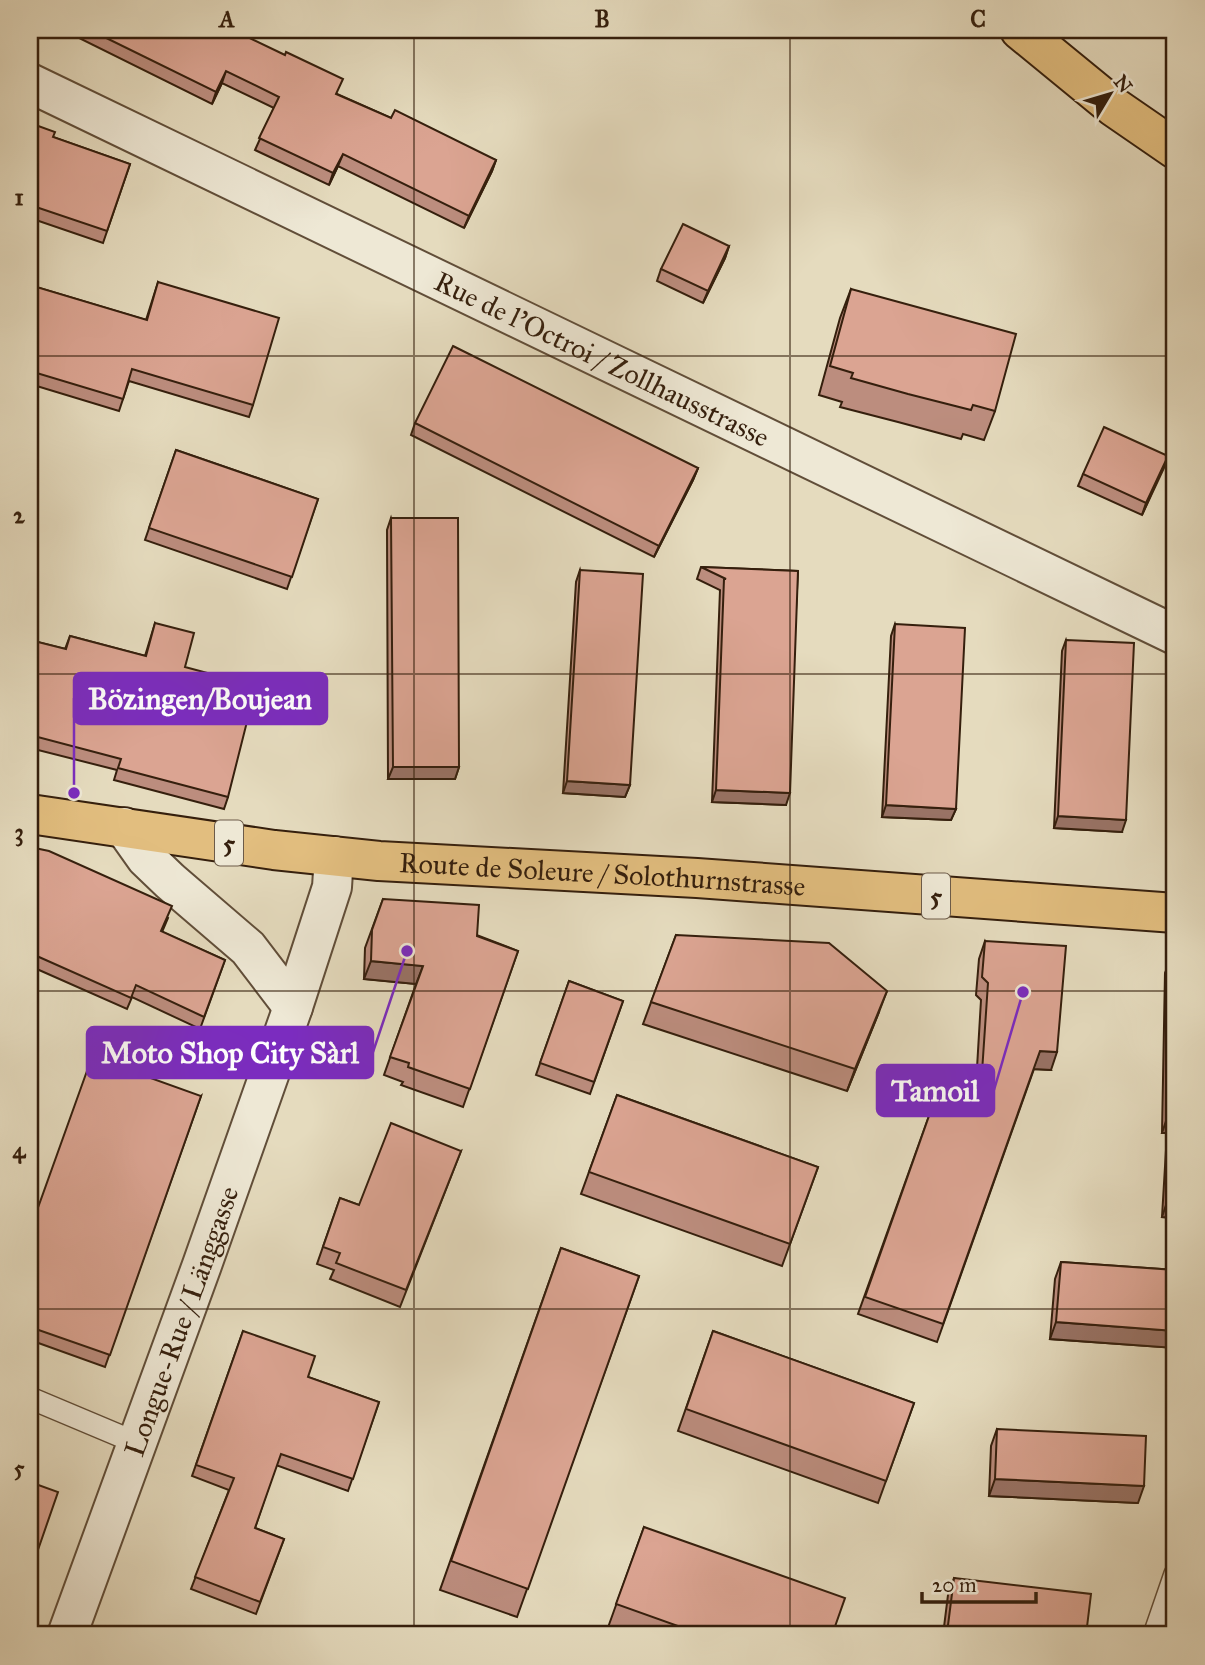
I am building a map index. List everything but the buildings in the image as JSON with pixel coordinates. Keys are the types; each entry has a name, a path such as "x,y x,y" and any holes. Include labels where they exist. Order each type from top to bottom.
{"main road":[{"path":"1020,30 1114,107 1175,149"},
{"name":"Route de Soleure / Solothurnstrasse","path":"30,814 274,850 379,861 697,878 1175,913"}],"street":[{"name":"Rue de l'Octroi / Zollhausstrasse","path":"30,83 1175,635"},
{"path":"124,827 146,858 248,948 293,1007"},
{"name":"Longue-Rue / Länggasse","path":"67,1635 293,1007 332,887 334,856"}],"lane":[{"path":"30,1398 137,1443"},
{"path":"1154,1635 1175,1574"}],"place":[{"name":"Bözingen/Boujean","path":"74,793"},
{"name":"Moto Shop City Sàrl","path":"407,951"},
{"name":"Tamoil","path":"1023,992"}]}
